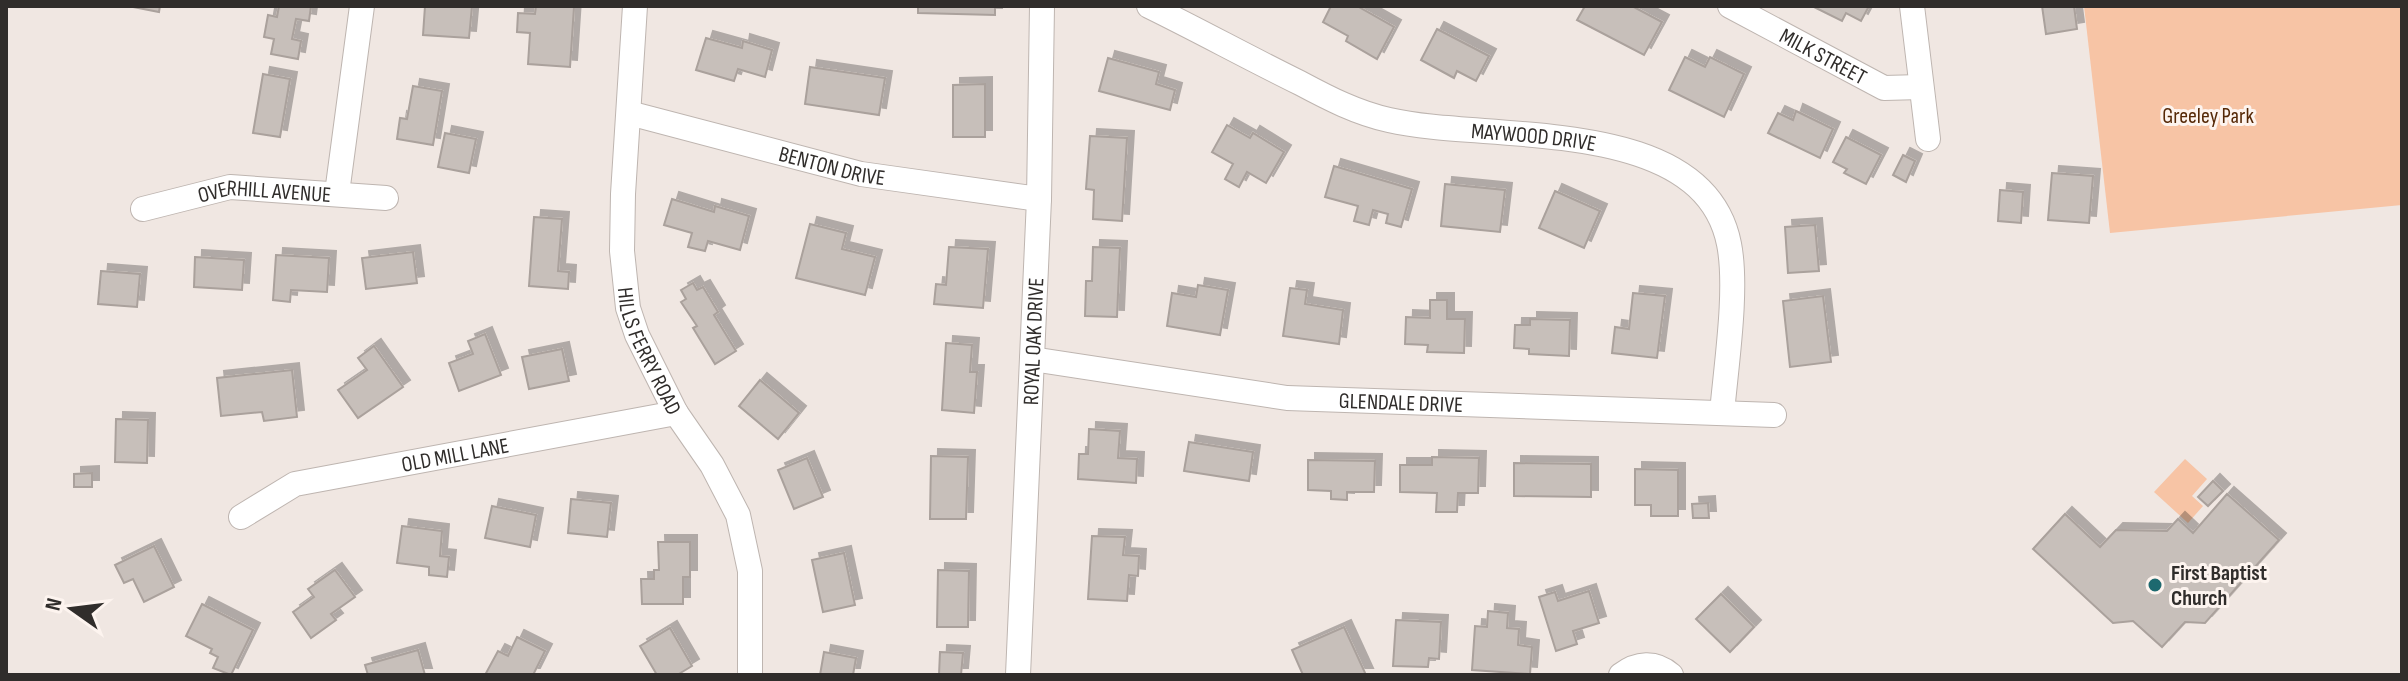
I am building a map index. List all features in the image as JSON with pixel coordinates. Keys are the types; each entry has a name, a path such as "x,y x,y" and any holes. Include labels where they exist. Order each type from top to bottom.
{"street":[{"path":"337,193 362,6"},
{"name":"HILLS FERRY ROAD","path":"635,6 622,251 628,308 637,335 676,413 712,465 738,515 750,571 750,675"},
{"name":"ROYAL OAK DRIVE","path":"1018,675 1039,199 1042,6"},
{"name":"MAYWOOD DRIVE","path":"1149,6 1358,111 1413,126 1582,141 1637,153 1686,178 1707,196 1723,220 1730,247 1731,303 1722,413"},
{"name":"MILK STREET","path":"1730,6 1884,88 1921,87"},
{"path":"1912,6 1928,139"},
{"name":"BENTON DRIVE","path":"629,113 861,174 1039,199"},
{"name":"OVERHILL AVENUE","path":"143,209 230,187 386,198"},
{"name":"GLENDALE DRIVE","path":"1032,359 1287,398 1774,415"},
{"name":"OLD MILL LANE","path":"241,517 295,484 676,413"},
{"path":"1621,675 1632,667 1643,665 1654,665 1671,675"}],"green space":[{"name":"Greeley Park","path":"2084,6 2402,6 2402,205 2110,233"},
{"path":"2185,459 2207,479 2192,496 2203,506 2188,523 2154,492"}],"building":[{"path":"128,6 160,6 159,12"},
{"path":"279,6 311,6 309,21 296,19 292,39 301,41 298,59 271,54 274,39 264,37 268,15 277,17"},
{"path":"425,6 472,6 469,38 423,35"},
{"path":"536,6 574,7 570,67 528,64 530,33 517,32 518,13 535,14"},
{"path":"918,6 995,6 995,15 918,13"},
{"path":"1331,6 1357,6 1394,27 1377,59 1346,41 1348,36 1323,22"},
{"path":"1585,6 1632,6 1662,22 1644,55 1577,20"},
{"path":"1812,6 1869,6 1861,21 1846,13 1842,21"},
{"path":"2042,6 2074,6 2077,29 2046,34"},
{"path":"1437,29 1489,56 1476,81 1457,71 1454,78 1421,60"},
{"path":"706,38 742,48 743,41 772,50 765,77 738,69 734,81 696,70"},
{"path":"1685,57 1705,67 1710,57 1744,74 1724,117 1669,90"},
{"path":"1108,58 1159,72 1156,84 1175,90 1170,110 1099,91"},
{"path":"810,67 885,78 879,115 805,104"},
{"path":"263,74 290,79 280,137 253,133"},
{"path":"985,84 985,137 953,137 953,85"},
{"path":"413,86 442,91 433,145 397,139 400,118 407,119"},
{"path":"1796,111 1833,129 1820,158 1768,133 1778,113 1793,120"},
{"path":"1227,125 1250,138 1253,133 1284,152 1266,183 1247,172 1239,187 1225,179 1233,164 1212,152"},
{"path":"445,133 476,139 469,173 438,167"},
{"path":"1090,136 1127,138 1122,221 1093,219 1094,190 1086,189"},
{"path":"1846,137 1881,155 1866,184 1844,173 1847,169 1833,162"},
{"path":"1903,155 1915,161 1906,182 1893,175"},
{"path":"1334,166 1412,189 1401,227 1386,223 1388,214 1373,210 1369,225 1354,221 1358,206 1325,197"},
{"path":"2052,173 2093,176 2089,223 2048,220"},
{"path":"1445,184 1505,190 1500,232 1441,226"},
{"path":"2000,190 2023,192 2021,223 1998,221"},
{"path":"1555,191 1600,211 1584,248 1539,228"},
{"path":"672,199 714,212 715,206 749,216 740,250 708,241 705,251 688,247 692,233 664,225"},
{"path":"534,217 562,219 558,271 569,272 568,289 529,286"},
{"path":"810,224 846,233 842,249 875,257 865,295 796,278"},
{"path":"1815,225 1819,271 1788,273 1785,227"},
{"path":"949,247 988,249 983,308 934,304 936,284 946,285"},
{"path":"1093,247 1120,248 1117,317 1085,316 1086,281 1092,281"},
{"path":"413,252 417,283 366,289 362,258"},
{"path":"276,255 329,258 327,292 291,290 290,302 273,300"},
{"path":"195,257 244,260 242,290 194,287"},
{"path":"101,271 140,274 137,307 98,304"},
{"path":"693,283 697,290 703,287 718,312 714,315 736,351 715,364 693,328 697,326 681,302 686,299 681,290"},
{"path":"1198,285 1228,290 1220,335 1167,326 1172,293 1196,297"},
{"path":"1290,288 1307,290 1305,304 1343,310 1339,344 1283,336"},
{"path":"1633,293 1665,296 1657,358 1612,353 1615,327 1629,329"},
{"path":"1823,296 1831,362 1790,367 1783,301"},
{"path":"1430,300 1447,300 1447,319 1465,319 1464,353 1427,352 1428,345 1405,344 1406,317 1430,318"},
{"path":"1530,319 1570,320 1569,356 1529,354 1529,349 1514,348 1515,325 1530,325"},
{"path":"485,334 501,375 459,391 449,363 473,354 468,341"},
{"path":"946,343 972,345 970,372 977,372 974,413 942,410"},
{"path":"374,346 403,387 358,418 338,390 367,370 358,358"},
{"path":"562,349 569,381 529,389 522,357"},
{"path":"292,370 297,417 264,421 262,412 221,416 217,378"},
{"path":"760,380 799,413 778,439 739,406"},
{"path":"116,419 148,420 147,463 115,462"},
{"path":"1089,429 1120,431 1118,458 1137,459 1136,483 1078,479 1079,454 1088,454"},
{"path":"1189,442 1253,452 1249,481 1184,471"},
{"path":"931,456 968,457 966,519 930,519"},
{"path":"1432,457 1479,458 1478,493 1458,493 1457,512 1436,512 1437,493 1400,492 1400,465 1432,465"},
{"path":"807,458 823,497 794,509 778,470"},
{"path":"1308,460 1375,461 1374,492 1347,492 1347,500 1331,499 1331,491 1308,490"},
{"path":"1514,463 1591,464 1591,497 1514,496"},
{"path":"1635,469 1678,470 1678,516 1651,516 1651,505 1635,505"},
{"path":"92,473 92,487 74,487 74,474"},
{"path":"2213,481 2223,491 2208,506 2198,497"},
{"name":"First Baptist Church","path":"2227,494 2279,540 2205,623 2185,622 2162,647 2133,621 2113,623 2033,549 2065,514 2100,547 2116,530 2167,531 2178,519 2193,533"},
{"path":"571,499 611,503 607,537 568,533"},
{"path":"1708,503 1709,518 1693,518 1692,504"},
{"path":"492,506 536,515 530,547 485,538"},
{"path":"402,526 442,531 440,556 449,557 447,577 429,575 429,567 397,563"},
{"path":"1092,536 1125,537 1123,555 1139,556 1138,576 1129,575 1127,601 1088,599"},
{"path":"658,542 690,542 690,577 683,577 683,604 642,604 641,579 654,579 654,570 659,570"},
{"path":"154,546 174,587 144,602 133,579 124,583 115,565"},
{"path":"844,553 855,605 823,612 812,560"},
{"path":"335,570 355,597 331,614 336,620 311,638 293,612 314,597 308,589"},
{"path":"938,570 969,571 968,627 937,627"},
{"path":"1589,591 1599,623 1573,631 1577,644 1556,651 1539,597 1555,592 1558,601"},
{"path":"1721,594 1754,627 1730,652 1696,619"},
{"path":"202,604 253,630 231,675 213,668 218,657 210,653 212,649 186,636"},
{"path":"1488,611 1508,613 1507,628 1519,629 1518,645 1532,647 1530,674 1472,670 1475,626 1487,627"},
{"path":"1396,620 1441,622 1439,659 1429,658 1428,667 1393,666"},
{"path":"1344,627 1366,675 1303,675 1292,650"},
{"path":"670,628 692,666 677,675 657,675 640,646"},
{"path":"517,637 545,651 533,675 485,675 498,651 508,656"},
{"path":"418,650 425,675 368,675 365,665"},
{"path":"824,652 856,658 853,675 820,675"},
{"path":"940,652 963,653 961,675 939,675"}],"place":[{"name":"First Baptist Church","path":"2155,585"}]}
